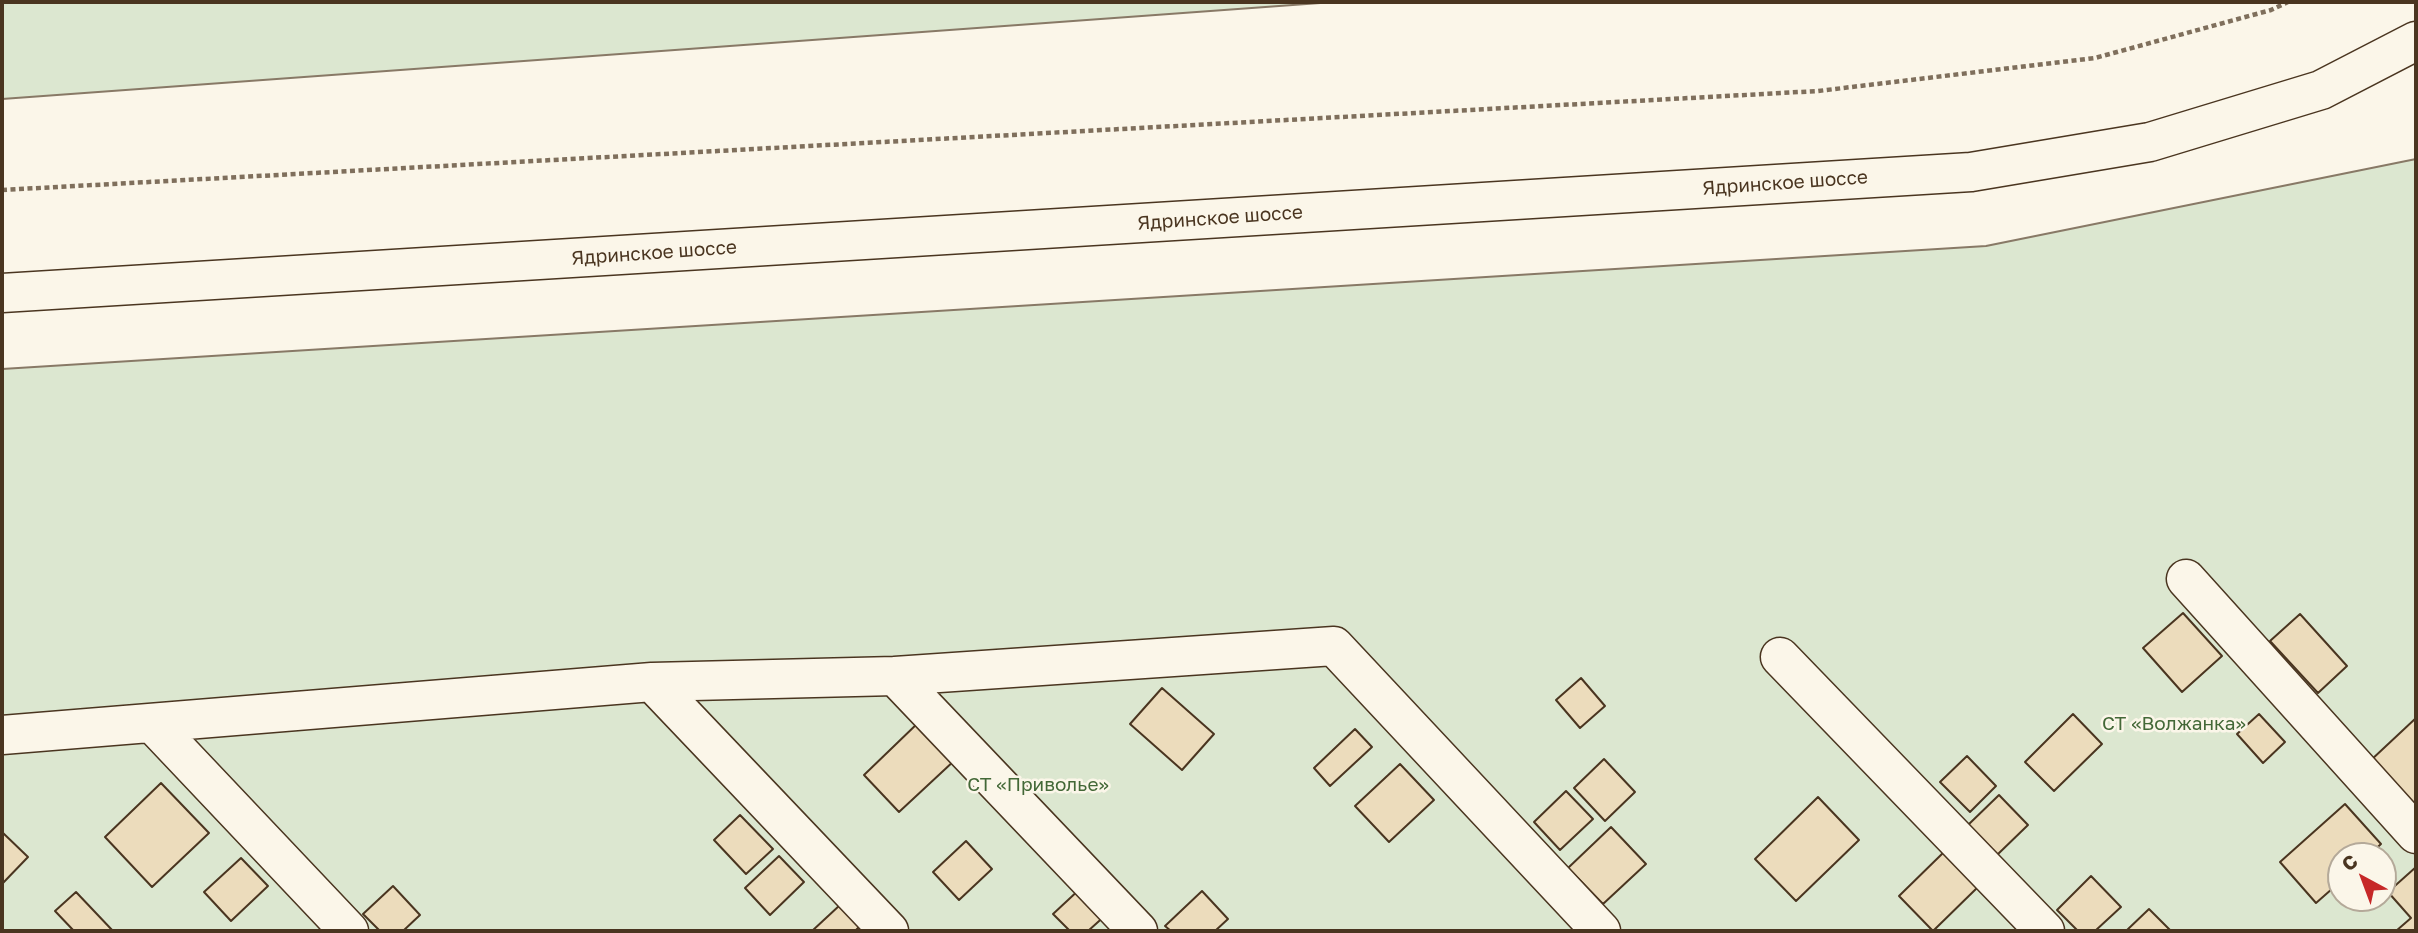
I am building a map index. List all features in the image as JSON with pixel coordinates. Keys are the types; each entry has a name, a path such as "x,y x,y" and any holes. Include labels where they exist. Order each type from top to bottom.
{"main road":[{"name":"Ядринское шоссе","path":"2,293 1971,172 2150,142 2321,90 2416,41"},
{"path":"2186,579 2416,834"},
{"path":"2,735 652,682 895,676 1334,646 1601,931"},
{"path":"1780,657 2045,931"},
{"path":"895,676 1138,931"},
{"path":"652,682 889,931"},
{"path":"153,724 349,931"}],"path":[{"path":"2,190 1818,91 2095,58 2271,10 2288,2"}],"green space":[{"path":"2,2 1334,2 2,99"},
{"path":"2416,159 2416,931 2,931 2,369 1986,246"}],"building":[{"path":"2183,613 2222,656 2182,692 2143,648"},
{"path":"2300,614 2347,666 2318,693 2270,641"},
{"path":"1581,678 1605,706 1580,728 1556,700"},
{"path":"1162,688 1214,734 1182,770 1130,724"},
{"path":"2073,714 2102,744 2054,791 2025,762"},
{"path":"2259,714 2285,742 2263,763 2237,734"},
{"path":"2416,718 2416,802 2411,806 2370,761"},
{"path":"920,721 956,759 899,812 864,775"},
{"path":"1355,729 1372,747 1330,786 1314,768"},
{"path":"1967,756 1996,786 1970,812 1940,782"},
{"path":"1604,759 1635,792 1605,821 1574,788"},
{"path":"1400,764 1434,800 1389,842 1355,806"},
{"path":"161,783 209,833 152,887 105,837"},
{"path":"1566,791 1593,819 1560,850 1534,822"},
{"path":"1999,795 2028,825 1997,855 1968,825"},
{"path":"1818,797 1859,840 1796,901 1755,859"},
{"path":"2345,804 2379,842 2327,842 2327,893 2316,903 2280,862"},
{"path":"740,815 773,849 746,874 714,840"},
{"path":"1611,827 1646,864 1603,904 1568,868"},
{"path":"2,832 28,857 2,884"},
{"path":"966,841 992,869 959,900 933,872"},
{"path":"1945,851 1979,886 1933,931 1899,896"},
{"path":"779,856 804,882 770,915 745,888"},
{"path":"241,858 268,886 231,921 204,892"},
{"path":"2416,867 2416,931 2396,931 2411,918 2397,902 2397,884"},
{"path":"2091,876 2121,907 2095,931 2078,931 2057,910"},
{"path":"393,886 420,915 403,931 380,931 363,914"},
{"path":"1082,887 1108,913 1088,931 1070,931 1053,914"},
{"path":"1202,891 1228,919 1215,931 1171,931 1165,926"},
{"path":"76,892 113,931 74,931 55,911"},
{"path":"840,905 860,926 855,931 812,931"},
{"path":"2149,909 2171,931 2126,931"}],"park label":[{"name":"СТ «Волжанка»","path":"2174,724"},
{"name":"СТ «Приволье»","path":"1038,785"}]}
